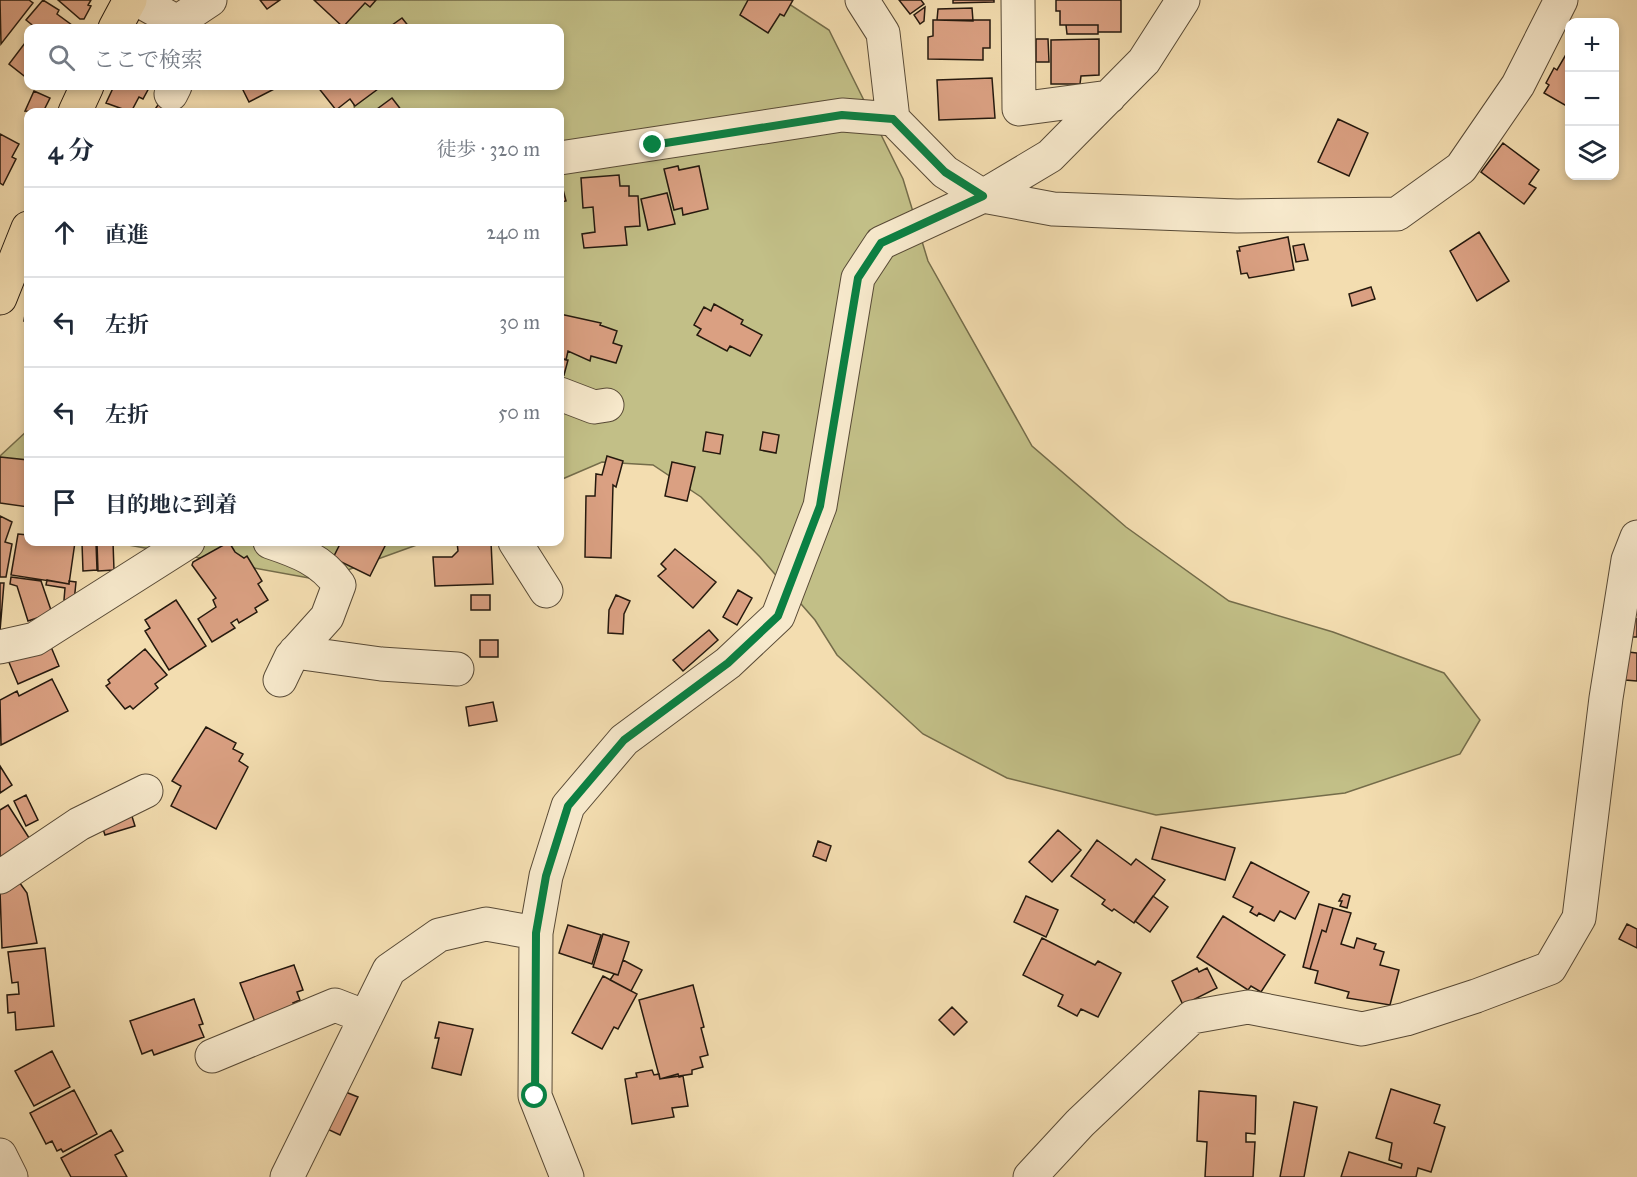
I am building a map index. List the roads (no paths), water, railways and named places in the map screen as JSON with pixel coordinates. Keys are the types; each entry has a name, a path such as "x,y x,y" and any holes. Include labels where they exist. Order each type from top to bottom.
{"main road":[{"path":"118,24 130,0"},
{"path":"77,108 85,90"},
{"path":"0,298 24,238"}],"street":[{"path":"138,0 177,24"},
{"path":"180,24 210,0"},
{"path":"862,0 883,33 893,119 945,172 983,196 1053,208 1237,216 1397,214 1461,168 1518,85 1561,0"},
{"path":"1018,0 1019,109 1108,98"},
{"path":"567,1177 535,1096 536,933 546,876 568,806 624,740 728,663 778,616 820,506 858,278 881,243 983,196 1050,156 1144,61 1183,0"},
{"path":"564,157 842,115 893,119"},
{"path":"564,396 594,407 607,405"},
{"path":"1030,1177 1080,1124 1192,1017 1248,1007 1362,1029 1406,1019 1550,968 1579,918 1606,698 1628,560 1637,537"},
{"path":"0,647 35,639 182,546"},
{"path":"282,546 300,552 329,571 339,585 327,617 288,666 381,664 457,669"},
{"path":"518,546 546,591"},
{"path":"0,877 79,824 146,791"},
{"path":"286,1177 388,970 439,935 486,924 536,933"},
{"path":"212,1056 335,1005 366,1017"},
{"path":"0,1155 11,1177"}]}
